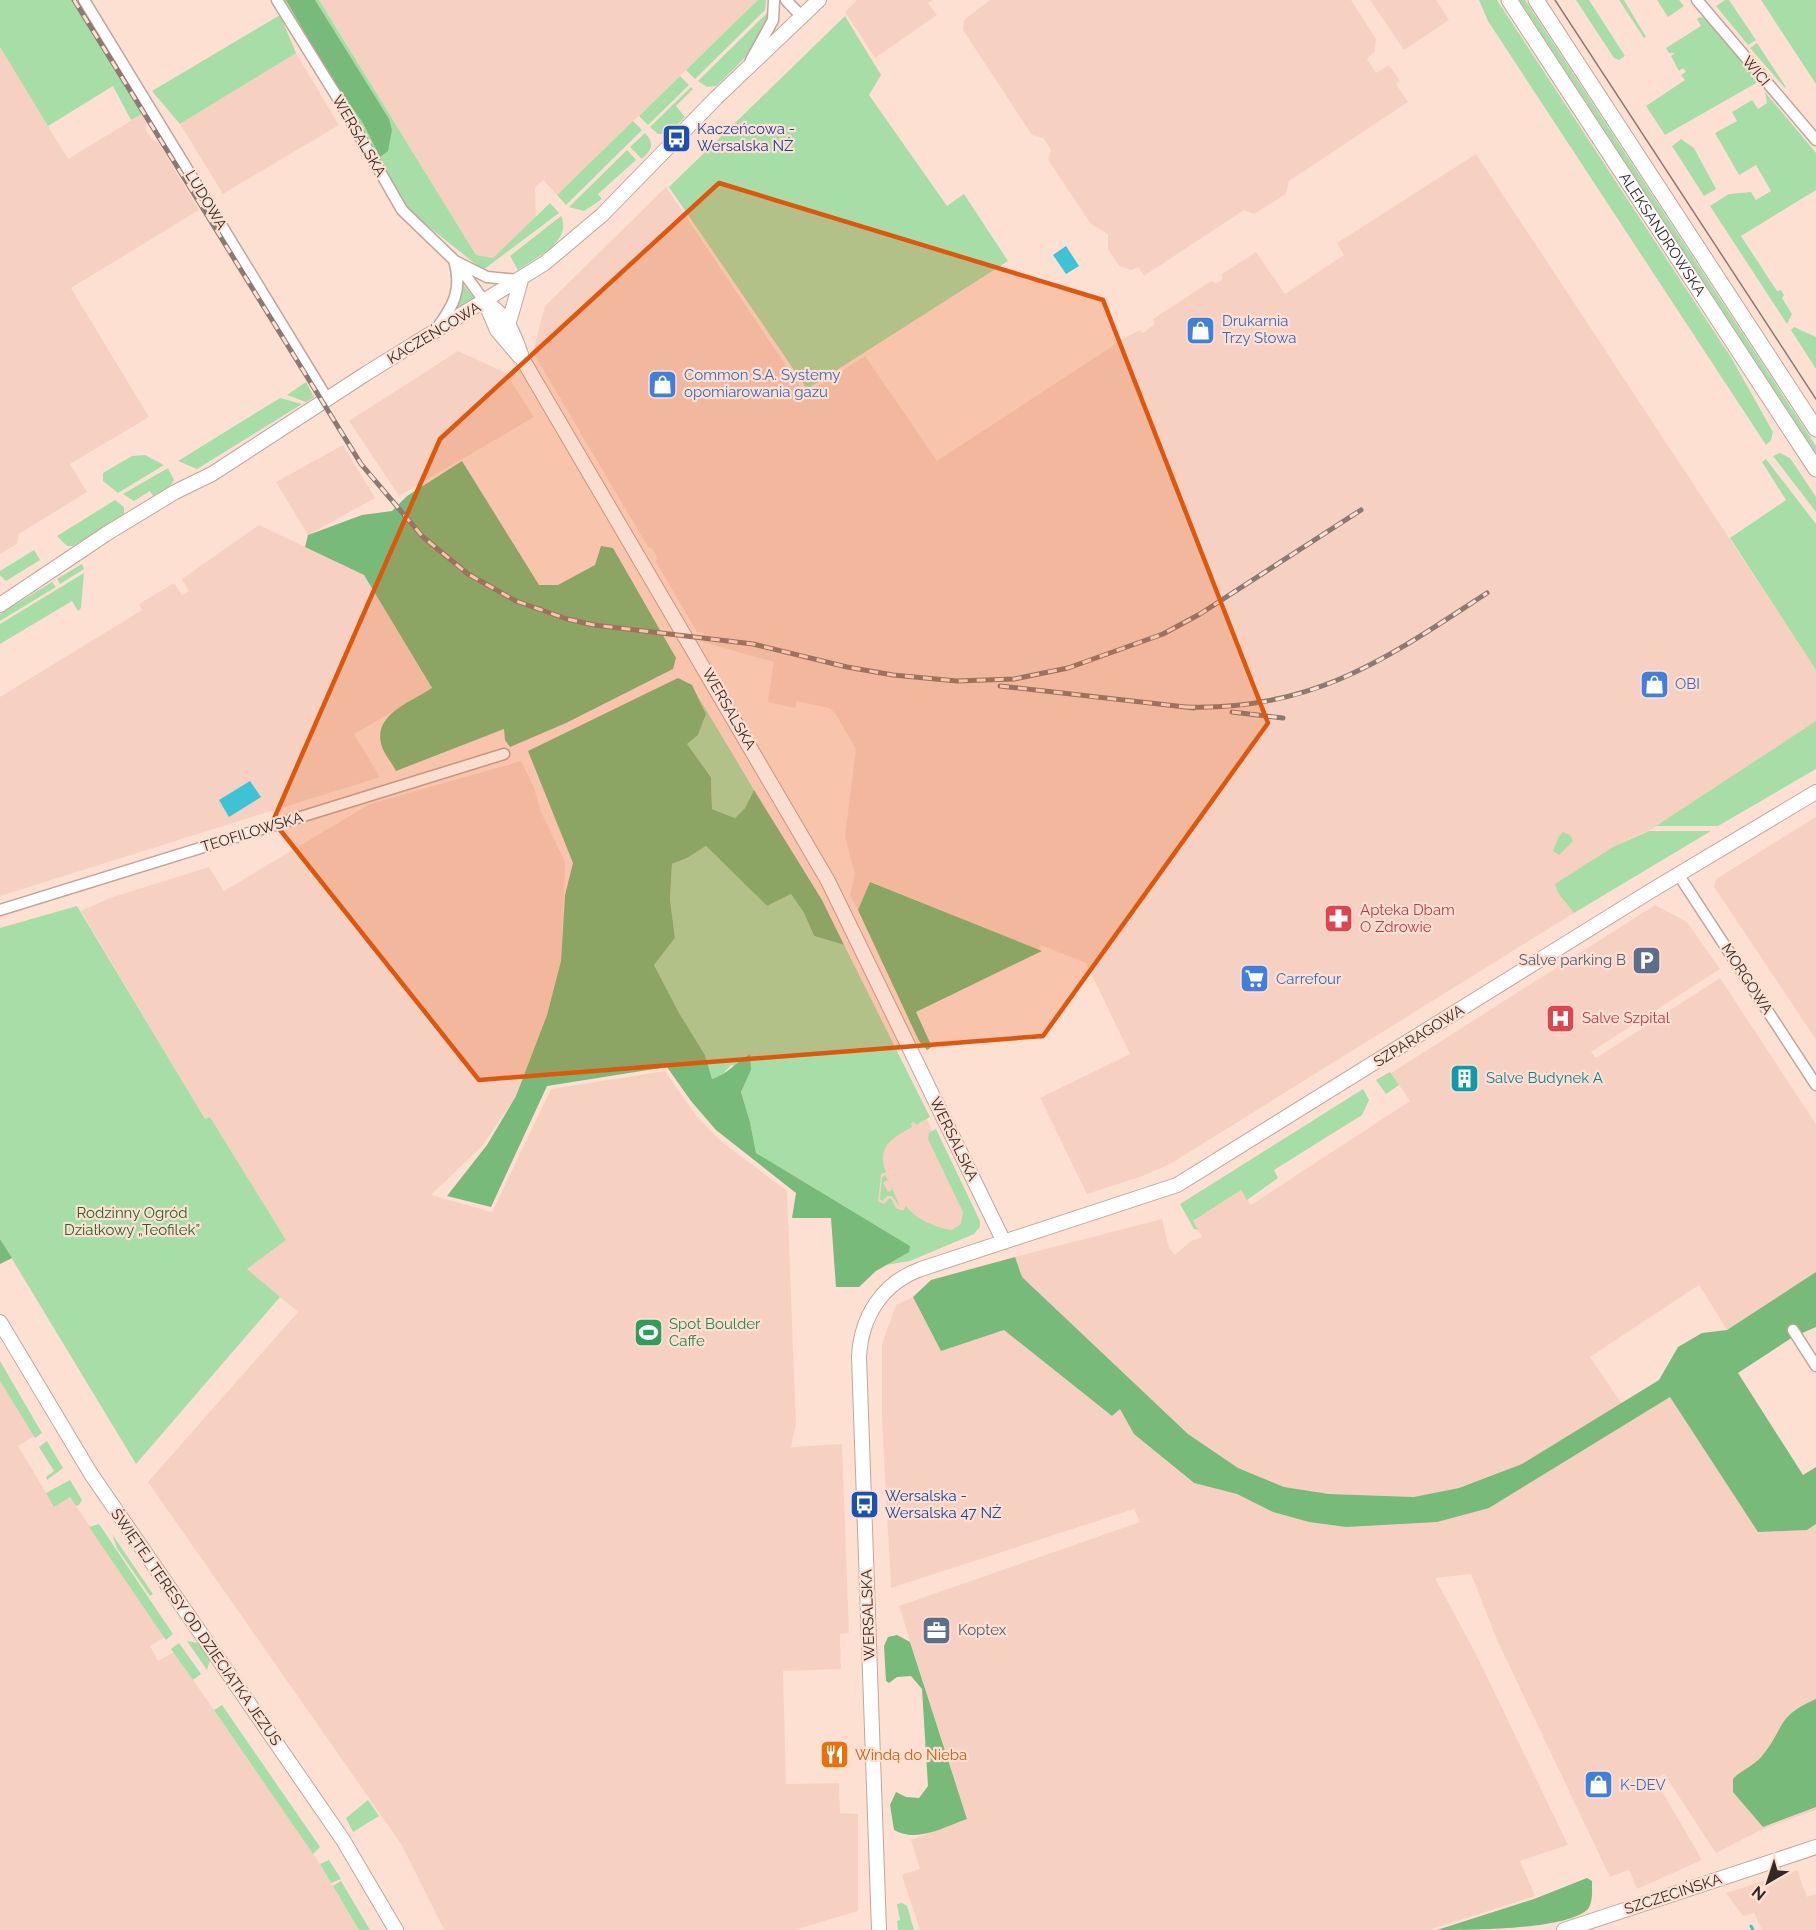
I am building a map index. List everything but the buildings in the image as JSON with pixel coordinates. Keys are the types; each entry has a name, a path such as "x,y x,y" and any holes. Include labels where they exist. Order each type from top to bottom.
{"main road":[{"name":"ALEKSANDROWSKA","path":"1509,0 1816,469"},
{"name":"ALEKSANDROWSKA","path":"1536,0 1816,429"}],"street":[{"name":"LUDOWA","path":"84,0 328,400"},
{"name":"WERSALSKA","path":"277,0 339,100 402,210 454,261 486,302 497,330 523,360"},
{"path":"747,68 772,20 774,0"},
{"path":"786,0 802,17"},
{"name":"KACZEŃCOWA","path":"0,605 106,534 175,492 212,474 434,332 521,280 593,223 747,68 819,0"},
{"name":"WICI","path":"1697,0 1816,140"},
{"name":"WERSALSKA","path":"454,261 493,279 521,280"},
{"path":"434,332 457,296 459,284 454,261"},
{"path":"509,322 521,280"},
{"name":"WERSALSKA","path":"486,302 499,310 509,322 523,360 828,881 1004,1242 921,1269 897,1280 871,1310 860,1342 879,1930"},
{"name":"TEOFILOWSKA","path":"0,910 504,754"},
{"name":"SZPARAGOWA","path":"1004,1242 1177,1185 1678,874 1816,792"},
{"name":"MORGOWA","path":"1678,874 1816,1085"},
{"name":"ŚWIĘTEJ TERESY OD DZIECIĄTKA JEZUS","path":"0,1322 92,1474 343,1840 396,1930"},
{"path":"1793,1330 1816,1366"},
{"name":"SZCZECIŃSKA","path":"1564,1930 1816,1847"}],"highlighted area":[{"path":"719,183 1103,300 1268,723 1043,1036 479,1080 273,821 440,439"}],"shaded area":[{"path":"319,0 758,0 557,195 543,180 535,188 536,217 493,258 476,255"},
{"path":"857,0 933,0 928,3 937,15 875,58 845,12"},
{"path":"990,0 1351,0 1376,39 1375,51 1367,59 1376,73 1389,65 1400,81 1396,84 1408,102 1289,181 1286,194 1254,214 1244,210 1144,276 1138,267 1131,270 1119,266 1108,249 1108,234 1091,224 1048,160 1051,150 1043,138 1032,135 963,30 964,20"},
{"path":"1370,0 1436,0 1449,20 1404,50"},
{"path":"0,47 68,159 142,114 147,123 145,129 153,141 158,142 199,210 71,288 149,417 70,464 87,492 19,534 17,544 0,554"},
{"path":"296,53 339,125 223,194 180,124"},
{"path":"1476,154 1816,670 1816,721 1652,829 1625,841 1558,893 1574,913 1170,1164 1143,1176 1087,1194 1040,1098 1130,1054 1086,963 1041,945 1039,950 871,882 858,910 850,895 855,874 845,836 856,749 835,713 829,708 797,701 795,708 768,702 774,662 703,642 704,633 697,632 656,562 657,557 652,548 648,547 533,352 545,306 666,187 805,394 865,356 937,461 1128,336 1140,330 1143,333 1155,324 1153,319 1211,281 1216,283 1222,280 1222,274 1256,252 1285,294 1344,255 1337,243"},
{"path":"458,351 506,373 534,417 399,496 349,421"},
{"path":"343,445 375,498 308,535 276,482"},
{"path":"259,525 364,575 432,689 354,734 380,777 0,896 0,697 142,610 139,604 174,583 182,595 189,591 182,579"},
{"path":"521,761 534,788 541,812 565,862 561,961 547,1015 516,1096 483,1145 431,1195 492,1212 551,1089 665,1071 697,1117 722,1142 787,1191 796,1424 791,1447 842,1444 849,1633 840,1634 841,1669 783,1671 786,1784 839,1783 840,1813 858,1814 858,1911 794,1930 444,1930 401,1844 148,1482 298,1312 246,1269 286,1240 210,1117 205,1119 81,911 110,898 209,867 224,891 370,804"},
{"path":"1816,817 1816,1040 1714,887 1716,879"},
{"path":"1655,905 1687,922 1720,969 1591,1052 1596,1058 1720,978 1816,1124 1816,1272 1727,1330 1699,1285 1590,1357 1622,1404 1522,1464 1459,1488 1416,1497 1329,1494 1284,1487 1238,1468 1188,1434 1022,1277 1015,1257 1162,1219 1169,1248 1175,1255 1191,1241 1202,1237 1192,1222 1241,1190 1251,1205 1410,1101 1391,1073"},
{"path":"923,1111 979,1228 960,1236 873,1202 883,1133"},
{"path":"913,1297 941,1350 1004,1330 1112,1416 1120,1408 1134,1434 1193,1483 1237,1494 1273,1512 1309,1522 1346,1527 1489,1508 1670,1397 1758,1531 1807,1530 1816,1524 1816,1810 1761,1830 1716,1853 1664,1774 1655,1779 1702,1860 1637,1889 1629,1870 1610,1877 1497,1640 1471,1574 1435,1578 1477,1656 1568,1845 1520,1861 1535,1896 1429,1930 920,1930 902,1875 920,1869 911,1840 967,1819 899,1606 1140,1522 1134,1509 891,1588 882,1420 882,1344 896,1305"},
{"path":"0,1381 34,1436 18,1446 54,1506 70,1497 165,1637 150,1646 158,1661 174,1652 316,1858 359,1930 0,1930"},
{"path":"1797,1870 1807,1897 1816,1894 1816,1930 1762,1930 1754,1913 1743,1916 1726,1893"}],"green space":[{"path":"0,0 71,0 100,43 142,114 131,120 113,86 48,126 0,47"},
{"path":"281,0 319,0 476,255 493,258 550,203 559,213 483,270 409,211"},
{"path":"286,0 315,0 389,119 392,130 388,151 380,157 363,123 331,78"},
{"path":"758,0 766,0 765,10 695,79 686,70"},
{"path":"1479,0 1497,0 1732,359 1773,432 1771,440 1766,445 1488,21"},
{"path":"1519,0 1525,0 1816,446 1816,454"},
{"path":"1576,0 1589,0 1625,56 1619,60 1614,58"},
{"path":"1619,0 1624,0 1646,37 1644,38"},
{"path":"1657,0 1679,0 1684,6 1668,17"},
{"path":"1729,0 1756,40 1748,45 1716,6"},
{"path":"1761,0 1816,0 1816,84"},
{"path":"771,9 769,20 758,41 733,70 716,86 707,87 698,81"},
{"path":"280,15 296,53 180,124 152,91"},
{"path":"845,16 881,75 869,95 947,206 964,194 1008,261 807,389 669,187"},
{"path":"1700,17 1707,19 1758,82 1665,135 1646,106 1685,80 1681,75 1686,72 1683,68 1679,71 1671,56 1675,53 1669,53 1666,48 1701,26 1697,19"},
{"path":"1757,43 1786,87 1785,88 1750,48"},
{"path":"680,76 689,85 648,125 639,116"},
{"path":"691,87 693,89 676,106 685,117 668,134 658,134 650,127"},
{"path":"1765,92 1816,153 1816,190 1741,236 1777,291 1781,290 1784,295 1782,298 1792,314 1787,324 1710,206 1729,194 1751,192 1756,200 1771,191 1756,165 1739,175 1715,133 1737,121 1732,112 1752,100 1758,109 1767,103"},
{"path":"633,121 642,130 566,205 557,195"},
{"path":"645,133 651,146 642,159 630,147"},
{"path":"1681,139 1694,148 1716,189 1704,196 1672,146"},
{"path":"627,150 636,160 598,194 602,199 584,211 569,207"},
{"path":"561,216 562,233 557,241 518,270 510,256"},
{"path":"462,283 474,298 452,312 460,299"},
{"path":"1794,327 1816,337 1816,369 1791,330"},
{"path":"306,382 314,397 306,402 287,395"},
{"path":"280,398 302,404 197,469 178,461"},
{"path":"1780,453 1790,458 1816,497 1816,512 1773,456"},
{"path":"145,455 164,465 118,493 103,481 103,473 132,456"},
{"path":"1766,459 1816,524 1816,670 1730,538 1786,500 1762,462"},
{"path":"462,461 539,585 558,585 595,565 601,546 613,548 676,658 673,669 566,723 510,747 505,740 504,729 396,771 382,747 380,736 382,726 395,710 432,688 364,575 305,547 308,535 362,515 392,511 407,496"},
{"path":"168,468 174,480 170,486 153,496 150,491 134,501 123,494"},
{"path":"115,500 124,507 124,514 73,546 67,546 57,536"},
{"path":"34,550 40,560 6,581 0,575 0,571"},
{"path":"82,564 84,569 60,584 57,579"},
{"path":"84,573 81,608 78,611 72,601 0,644 0,624"},
{"path":"52,582 56,587 0,621 0,614"},
{"path":"678,678 692,685 706,714 698,735 687,744 711,777 712,809 735,818 745,808 754,790 822,900 844,945 814,936 804,913 791,894 767,906 706,846 672,864 670,899 675,938 654,965 679,1013 705,1055 712,1079 750,1054 751,1070 741,1092 756,1153 910,1246 909,1252 876,1271 859,1287 836,1287 831,1218 792,1218 796,1193 716,1130 691,1101 667,1067 547,1086 491,1207 447,1196 487,1145 516,1096 547,1015 561,961 565,895 573,863 528,751"},
{"path":"699,698 754,790 745,808 735,818 712,809 711,776 686,744 698,735 706,714"},
{"path":"1816,721 1816,769 1718,826 1656,826"},
{"path":"1649,831 1711,831 1574,913 1558,893 1555,884 1613,847"},
{"path":"1563,832 1570,835 1573,841 1559,855 1553,851"},
{"path":"706,846 767,906 791,894 804,913 814,936 844,945 930,1117 916,1125 914,1122 911,1123 912,1127 888,1144 883,1156 886,1172 881,1174 878,1201 884,1204 890,1198 898,1209 904,1210 906,1206 921,1219 940,1227 952,1230 961,1224 963,1212 928,1139 929,1133 936,1129 980,1221 980,1227 974,1234 910,1261 885,1265 910,1246 756,1153 741,1092 751,1070 731,1065 721,1076 712,1079 705,1055 679,1014 654,965 675,938 670,899 672,864"},
{"path":"870,882 1042,951 916,1012 932,1047 927,1050 919,1041 858,910"},
{"name":"Rodzinny Ogród Działkowy „Teofilek”","path":"77,906 205,1119 210,1117 286,1240 247,1269 280,1297 136,1464 0,1239 0,928"},
{"path":"1390,1072 1399,1085 1386,1094 1376,1080"},
{"path":"1363,1089 1369,1100 1362,1115 1274,1170 1278,1178 1247,1200 1241,1190 1193,1221 1198,1230 1194,1229 1180,1204"},
{"path":"885,1175 890,1184 887,1180 883,1183 888,1192 892,1190 891,1186 900,1207 892,1196 887,1196 882,1201 880,1199 882,1178"},
{"path":"0,1239 12,1258 0,1264"},
{"path":"1015,1257 1022,1277 1188,1434 1238,1468 1284,1487 1329,1494 1414,1497 1459,1488 1522,1464 1659,1380 1678,1347 1702,1333 1727,1330 1816,1272 1816,1327 1793,1337 1738,1373 1803,1475 1816,1467 1816,1524 1807,1530 1758,1532 1670,1397 1489,1508 1437,1522 1346,1527 1309,1522 1273,1512 1237,1494 1194,1483 1134,1434 1120,1409 1112,1416 1004,1330 941,1351 913,1297 931,1280"},
{"path":"0,1361 42,1433 35,1438 0,1381"},
{"path":"47,1441 63,1468 47,1480 46,1477 54,1471 39,1447"},
{"path":"70,1480 82,1500 76,1506 70,1497 54,1507 46,1493"},
{"path":"99,1524 173,1634 166,1640 89,1527"},
{"path":"112,1534 153,1594 150,1596 117,1548"},
{"path":"897,1635 910,1642 967,1819 930,1832 912,1835 894,1830 890,1805 896,1792 906,1797 919,1798 928,1786 922,1689 911,1676 897,1677 889,1683 886,1681 884,1646 888,1637"},
{"path":"187,1641 198,1643 210,1660 207,1670"},
{"path":"179,1643 201,1674 193,1680 171,1649"},
{"path":"1816,1699 1816,1807 1763,1827 1733,1792 1733,1779 1762,1756 1787,1717"},
{"path":"222,1705 320,1847 313,1854 214,1710"},
{"path":"368,1800 379,1816 353,1832 346,1818"},
{"path":"329,1860 341,1879 331,1883 320,1864"},
{"path":"1587,1878 1592,1881 1591,1903 1588,1909 1577,1916 1540,1925 1437,1930 1534,1899"},
{"path":"341,1881 370,1930 359,1930 333,1886"},
{"path":"902,1903 907,1906 914,1930 898,1930 897,1921 900,1920 897,1904"}],"water":[{"path":"1066,246 1079,266 1066,274 1053,255"},
{"path":"250,781 261,797 229,817 219,800"}],"waterway":[{"path":"1751,1926 1753,1930"}],"tram line":[{"path":"1555,0 1816,399"}],"railway":[{"path":"74,0 361,464 423,537 468,574 516,601 567,619 594,625 753,644 847,667 893,675 957,681 1014,679 1068,668 1163,634 1200,614 1361,510"},
{"path":"1186,707 1231,706 1272,700 1310,690 1381,659 1487,593"},
{"path":"1000,686 1194,708"},
{"path":"1232,712 1283,718"}],"place":[{"name":"Kaczeńcowa - Wersalska NŻ","path":"676,138"},
{"name":"Drukarnia Trzy Słowa","path":"1201,330"},
{"name":"Common S.A. Systemy opomiarowania gazu","path":"663,384"},
{"name":"OBI","path":"1654,684"},
{"name":"Apteka Dbam O Zdrowie","path":"1339,919"},
{"name":"Salve parking B","path":"1647,960"},
{"name":"Carrefour","path":"1255,979"},
{"name":"Salve Szpital","path":"1561,1018"},
{"name":"Salve Budynek A","path":"1465,1078"},
{"name":"Spot Boulder Caffe","path":"648,1333"},
{"name":"Wersalska - Wersalska 47 NŻ","path":"864,1505"},
{"name":"Koptex","path":"937,1630"},
{"name":"Windą do Nieba","path":"834,1755"},
{"name":"K-DEV","path":"1599,1785"}]}
